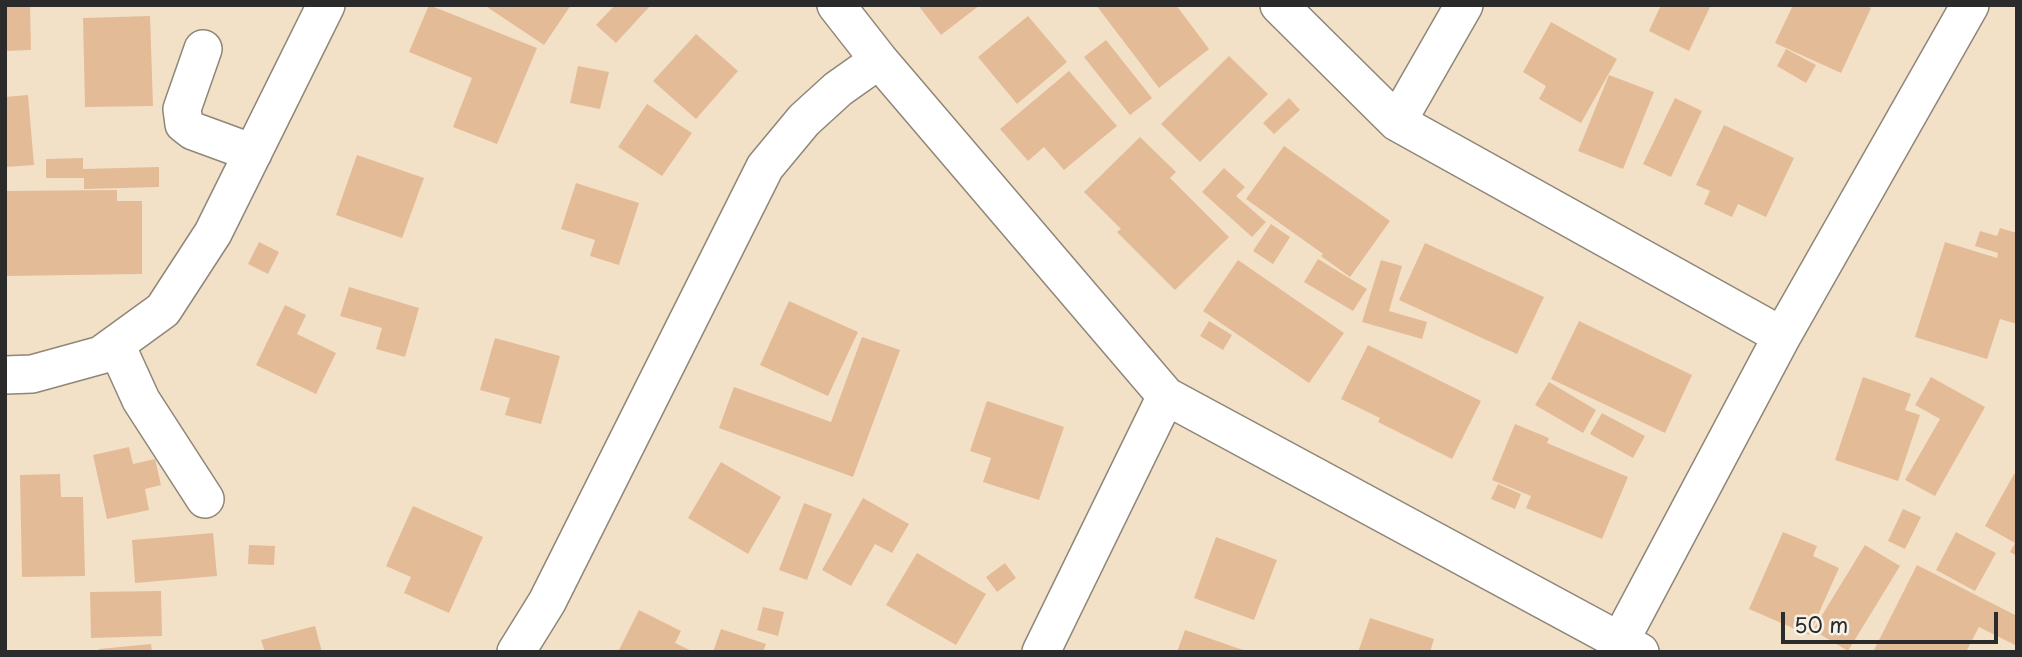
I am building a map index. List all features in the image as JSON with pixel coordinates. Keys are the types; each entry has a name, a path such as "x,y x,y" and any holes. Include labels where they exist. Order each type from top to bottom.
{"street":[{"path":"5,375 32,374 101,355 163,310 214,233 326,5"},
{"path":"836,5 879,60 1166,396 1630,646 1782,336 1970,5"},
{"path":"1279,5 1397,122 1782,336"},
{"path":"1397,122 1464,5"},
{"path":"203,49 182,109 184,124 193,131 253,153"},
{"path":"516,652 547,602 765,167 804,120 838,89 879,60"},
{"path":"116,345 141,400 205,499"},
{"path":"1041,652 1166,396"}],"building":[{"path":"5,5 30,5 31,50 5,51"},
{"path":"429,5 537,48 497,144 453,127 472,78 409,52"},
{"path":"484,5 571,5 544,45"},
{"path":"615,5 651,5 616,43 596,25"},
{"path":"918,5 980,5 941,35"},
{"path":"1096,5 1176,5 1209,49 1159,88"},
{"path":"1661,5 1711,5 1689,51 1649,31"},
{"path":"1793,5 1865,5 1871,8 1841,73 1775,43"},
{"path":"150,16 153,106 85,107 83,18"},
{"path":"1028,16 1067,62 1017,104 978,57"},
{"path":"1551,22 1617,59 1581,123 1539,99 1546,86 1523,72"},
{"path":"696,34 738,71 696,119 653,81"},
{"path":"1106,40 1152,98 1130,115 1084,57"},
{"path":"1786,49 1816,65 1806,83 1777,66"},
{"path":"1229,56 1268,94 1200,162 1161,124"},
{"path":"578,66 609,72 600,109 570,103"},
{"path":"1069,71 1117,126 1064,170 1044,147 1028,161 1000,129"},
{"path":"1609,75 1654,92 1623,169 1578,151"},
{"path":"28,95 34,165 5,167 5,97"},
{"path":"1289,98 1300,110 1274,134 1263,123"},
{"path":"1675,98 1702,111 1671,177 1643,164"},
{"path":"647,104 692,133 662,176 618,147"},
{"path":"1724,125 1794,158 1766,217 1738,204 1732,217 1704,204 1710,191 1696,185"},
{"path":"1140,137 1176,172 1170,178 1229,237 1175,290 1117,232 1121,229 1084,192"},
{"path":"1284,146 1390,221 1350,277 1321,256 1323,254 1246,199"},
{"path":"357,155 424,178 402,238 336,215"},
{"path":"83,158 83,169 159,167 159,187 84,189 84,178 46,178 46,159"},
{"path":"1224,168 1245,187 1236,196 1266,222 1252,237 1202,192"},
{"path":"576,183 639,203 619,265 590,256 595,240 561,229"},
{"path":"117,190 117,201 142,201 142,274 5,276 5,191"},
{"path":"1271,224 1290,237 1273,264 1253,251"},
{"path":"2000,228 2017,233 2017,324 2000,319 1987,359 1915,337 1945,242 1997,258 1998,253 1975,246 1980,231 1997,236"},
{"path":"259,242 279,252 268,274 248,264"},
{"path":"1425,243 1544,297 1517,354 1399,300"},
{"path":"1318,259 1367,289 1353,311 1304,282"},
{"path":"1238,260 1344,333 1309,383 1203,311"},
{"path":"1381,260 1402,266 1389,311 1427,322 1422,339 1362,322"},
{"path":"349,287 419,308 405,357 376,349 382,328 340,316"},
{"path":"789,301 858,332 828,396 760,365"},
{"path":"285,305 306,315 297,334 336,353 316,394 256,365"},
{"path":"1209,321 1232,335 1223,350 1200,336"},
{"path":"1579,321 1692,375 1665,433 1551,379"},
{"path":"862,337 900,350 853,477 719,428 734,387 831,422"},
{"path":"495,338 560,356 541,424 505,415 510,398 480,390"},
{"path":"1368,345 1481,401 1452,459 1378,422 1380,418 1341,399"},
{"path":"1863,377 1911,394 1905,410 1920,415 1898,481 1835,460"},
{"path":"1931,377 1985,407 1935,496 1905,480 1940,419 1915,405"},
{"path":"1549,382 1596,410 1583,433 1535,405"},
{"path":"987,401 1064,427 1039,500 983,482 991,458 970,451"},
{"path":"1602,413 1645,436 1633,458 1590,434"},
{"path":"1515,424 1549,438 1547,443 1628,477 1602,539 1526,508 1531,496 1492,480"},
{"path":"129,447 133,464 155,459 161,485 145,489 149,510 107,519 93,455"},
{"path":"721,462 781,497 748,554 688,518"},
{"path":"60,474 61,497 83,497 85,576 22,577 20,475"},
{"path":"2014,474 2017,475 2017,556 2010,552 2015,543 1985,526"},
{"path":"1498,484 1521,494 1515,509 1491,499"},
{"path":"863,498 909,524 892,553 875,544 851,586 822,570"},
{"path":"804,503 832,514 807,580 779,570"},
{"path":"413,506 483,537 449,613 404,593 411,577 386,566"},
{"path":"1903,509 1921,517 1905,549 1888,541"},
{"path":"1783,532 1817,546 1813,556 1839,568 1809,635 1749,609"},
{"path":"1956,532 1996,553 1975,591 1936,570"},
{"path":"213,533 217,576 135,583 132,540"},
{"path":"1216,537 1277,560 1254,620 1194,598"},
{"path":"249,545 275,546 274,565 248,564"},
{"path":"1865,545 1900,566 1848,651 1813,630"},
{"path":"917,553 986,594 956,645 886,605"},
{"path":"1005,563 1016,578 997,592 986,577"},
{"path":"1917,565 2017,616 2017,646 1979,627 1967,650 1971,652 1873,652"},
{"path":"161,591 162,636 91,638 90,592"},
{"path":"763,607 784,612 778,636 757,630"},
{"path":"639,610 681,631 675,643 694,652 618,652"},
{"path":"1370,618 1434,639 1430,652 1358,652"},
{"path":"315,626 322,652 265,652 261,640"},
{"path":"721,629 766,644 763,652 713,652"},
{"path":"1185,630 1246,651 1246,652 1177,652"},
{"path":"151,644 152,652 99,652 99,649"}]}
